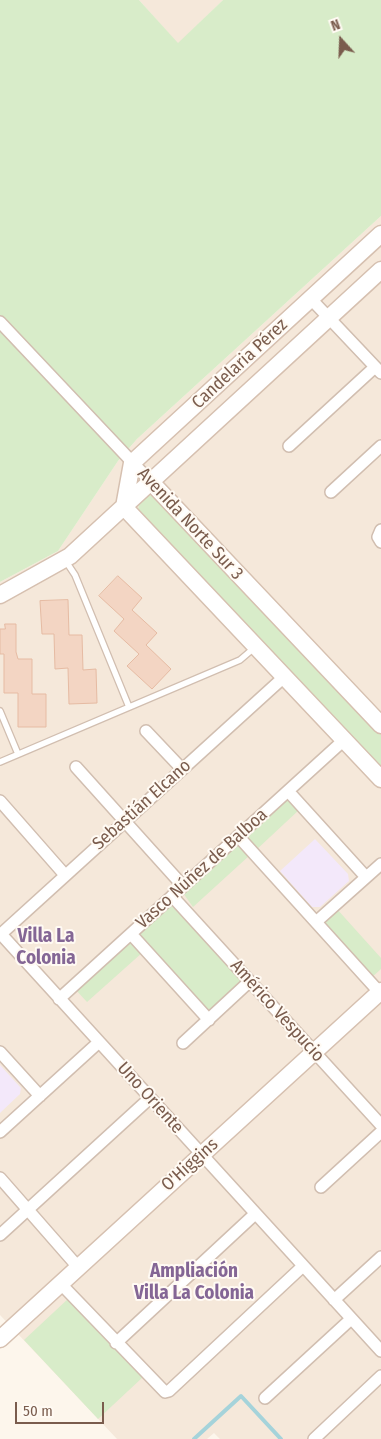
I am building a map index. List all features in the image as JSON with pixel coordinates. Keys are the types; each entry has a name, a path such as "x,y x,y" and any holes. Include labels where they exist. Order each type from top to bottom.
{"street":[{"name":"Candelaria Pérez","path":"132,463 381,234"},
{"name":"Candelaria Pérez","path":"0,595 65,560 329,318 380,274"},
{"path":"289,446 378,370 311,299"},
{"name":"Avenida Norte Sur 3","path":"0,322 381,725"},
{"path":"330,492 381,446"},
{"path":"124,507 132,463"},
{"name":"Avenida Norte Sur 3","path":"124,507 381,779"},
{"path":"381,530 378,537 381,542"},
{"name":"Sebastián Elcano","path":"0,934 284,677"},
{"path":"146,731 182,770"},
{"name":"Vasco Núñez de Balboa","path":"60,999 344,740"},
{"path":"76,767 183,886"},
{"path":"288,791 366,877"},
{"path":"0,800 66,875"},
{"path":"238,836 381,992"},
{"path":"316,922 381,864"},
{"name":"Américo Vespucio","path":"172,896 381,1125"},
{"name":"Uno Oriente","path":"0,934 381,1351"},
{"path":"131,934 208,1020"},
{"path":"183,1043 250,981"},
{"name":"O'Higgins","path":"0,1339 381,992"},
{"path":"0,1132 100,1042"},
{"path":"0,1052 40,1096"},
{"path":"0,1234 150,1098"},
{"path":"321,1186 381,1132"},
{"path":"0,1178 78,1267"},
{"path":"116,1343 256,1214"},
{"path":"334,1300 381,1257"},
{"path":"60,1284 165,1392 169,1391 303,1266"},
{"path":"265,1398 351,1319"},
{"path":"314,1439 381,1376"}],"lane":[{"path":"65,560 75,575 129,707"},
{"path":"0,762 242,660 256,647"},
{"path":"0,711 18,754"}],"shaded area":[{"path":"139,0 223,0 178,44"},
{"path":"381,216 381,1439 220,1439 214,1433 207,1439 117,1439 0,1315 0,582 58,551 118,461 137,439"},
{"path":"315,839 348,874 349,881 320,907 312,907 280,871"},
{"path":"0,1065 21,1088 20,1094 0,1113"}],"green space":[{"path":"0,0 139,0 178,43 223,0 381,0 381,216 137,439 118,461 58,551 0,582"},
{"path":"147,495 154,496 160,500 381,733 381,770 138,511 139,503"},
{"path":"288,799 300,809 255,851 245,838 247,833"},
{"path":"238,844 250,855 193,907 183,893 234,845"},
{"path":"171,905 241,979 242,982 210,1012 138,938 138,932"},
{"path":"336,908 381,958 381,969 371,978 326,927 324,922"},
{"path":"130,942 134,942 143,952 87,1002 75,989"},
{"path":"69,1298 143,1377 98,1419 24,1340"}],"building":[{"path":"118,576 142,598 132,610 157,633 146,645 171,669 152,689 127,666 139,654 114,631 124,619 99,596"},
{"path":"68,600 69,635 82,635 83,670 96,669 97,703 69,704 68,668 55,669 54,634 42,634 40,601"},
{"path":"5,624 16,624 16,652 18,659 32,659 32,694 46,694 46,727 18,727 18,693 4,693 4,654 0,654 0,629 5,629"}],"waterway":[{"path":"194,1439 241,1396 281,1439"}],"district":[{"name":"Villa La Colonia","path":"46,948"},
{"name":"Ampliación Villa La Colonia","path":"194,1283"}]}
